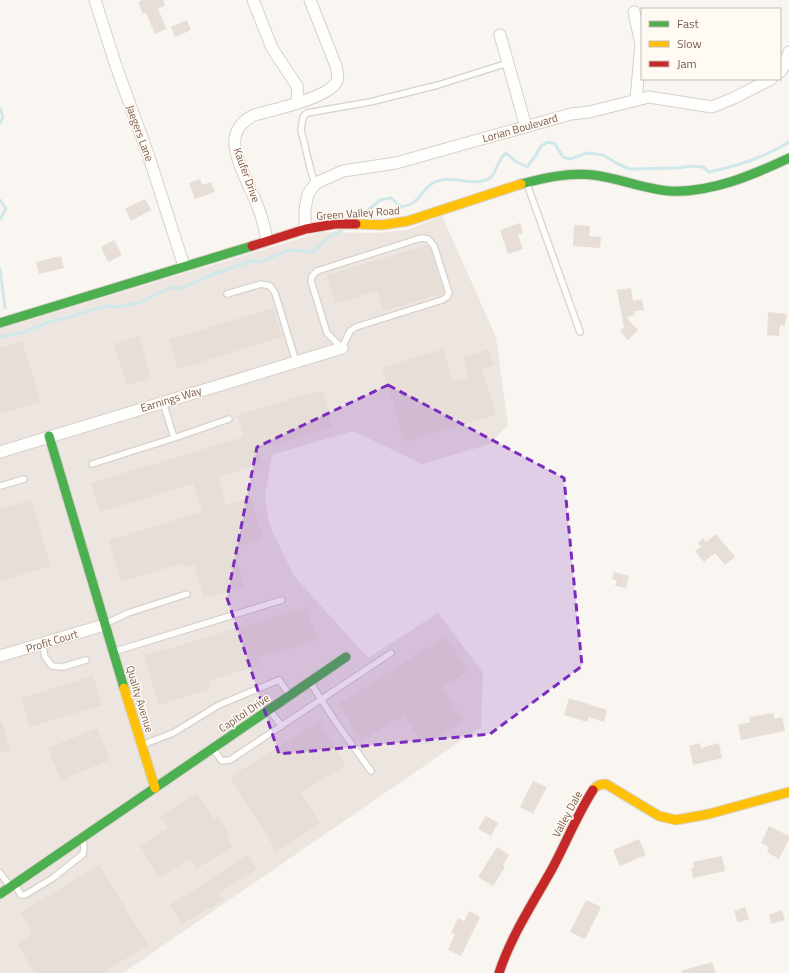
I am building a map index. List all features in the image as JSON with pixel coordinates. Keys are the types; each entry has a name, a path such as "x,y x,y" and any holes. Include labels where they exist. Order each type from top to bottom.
{"street":[{"name":"Jaegers Lane","path":"95,0 116,66 149,157 184,266"},
{"path":"253,0 272,48 296,86 298,102"},
{"name":"Kaufer Drive","path":"267,240 259,210 235,146 235,138 241,124 247,118 314,97 330,89 337,80 338,75 336,66 310,0"},
{"path":"634,12 641,44 636,100"},
{"path":"500,35 526,126"},
{"path":"781,70 789,52"},
{"name":"Lorian Boulevard","path":"316,183 343,171 396,163 571,114 589,112 649,97 712,107 734,98 769,80"},
{"name":"Green Valley Road","path":"0,324 306,229 326,225 395,224 527,182 556,176 589,174 606,176 655,189 671,191 686,190 719,184 751,175 768,169 789,158"},
{"path":"306,229 305,215 308,194 316,183"},
{"name":"Earnings Way","path":"0,452 342,348"},
{"name":"Quality Avenue","path":"49,436 104,624 155,788"},
{"name":"Profit Court","path":"0,655 42,644 104,624"},
{"name":"Capitol Drive","path":"155,788 346,657"},
{"name":"Valley Dale","path":"499,973 500,967 516,932 552,868 585,803 596,786 606,784 659,816 676,820 709,814 789,792"},
{"path":"0,894 155,788"}],"lane":[{"path":"316,183 312,175 301,130 303,117 307,112 370,102 438,85 508,63"},
{"path":"527,182 580,332"},
{"path":"421,238 428,239 434,246 450,293 447,297 442,300 356,327 350,331 342,348 327,333 311,281 312,276 317,271 328,267 421,238"},
{"path":"227,294 261,284 270,286 275,293 296,362"},
{"path":"163,402 174,438"},
{"path":"92,464 229,419"},
{"path":"0,486 24,479"},
{"path":"104,624 128,614 187,594"},
{"path":"113,652 282,600"},
{"path":"42,644 45,657 52,666 63,667 86,660"},
{"path":"212,749 222,761 230,760 391,652"},
{"path":"142,745 173,733 219,705 279,680 291,695"},
{"path":"310,682 335,721 371,771"},
{"path":"269,710 282,726"},
{"path":"0,873 21,895 28,894 72,864 83,854 83,838"}],"highlighted area":[{"path":"388,385 564,478 582,666 490,734 279,754 227,598 257,447"}],"shaded area":[{"path":"442,216 496,337 508,425 490,444 422,464 353,431 272,455 265,496 269,524 294,576 368,658 438,613 483,673 481,727 123,973 0,973 0,329 322,232 375,233 407,230"}],"building":[{"path":"142,0 163,0 165,6 158,8 166,29 155,34 146,13 143,14 138,2"},
{"path":"187,20 191,30 175,37 171,27"},
{"path":"200,179 202,185 211,182 215,192 195,199 189,183"},
{"path":"145,199 151,210 131,221 125,209"},
{"path":"520,223 523,233 518,235 523,249 508,254 500,230"},
{"path":"574,225 590,226 589,236 601,237 600,248 573,246"},
{"path":"114,240 122,255 108,262 101,247"},
{"path":"427,245 430,248 444,293 384,311 377,291 336,303 327,275"},
{"path":"61,256 64,268 39,274 36,262"},
{"path":"631,288 633,301 642,299 644,310 634,311 635,315 626,317 638,330 628,340 620,331 624,327 617,290"},
{"path":"273,308 282,337 178,369 169,340"},
{"path":"768,312 787,314 785,326 780,325 779,336 767,335"},
{"path":"139,336 151,378 127,385 114,344"},
{"path":"22,341 41,402 0,414 0,348"},
{"path":"443,349 453,382 469,378 463,358 489,349 494,365 482,369 496,415 405,442 382,368"},
{"path":"322,390 333,427 258,449 263,463 218,477 226,505 251,497 263,539 238,546 240,556 236,557 244,586 204,598 194,565 184,568 183,563 121,582 109,540 202,512 193,484 100,512 91,483 244,437 237,415"},
{"path":"31,500 51,566 0,581 0,509"},
{"path":"716,534 735,557 725,565 715,553 704,562 695,551 701,547 698,543 703,538 706,542"},
{"path":"614,572 629,576 626,588 615,586 617,580 612,579"},
{"path":"307,607 317,640 256,658 258,666 208,681 210,689 159,705 144,656"},
{"path":"446,636 468,671 442,687 463,721 423,746 404,715 361,741 338,704"},
{"path":"93,676 102,705 30,727 21,698"},
{"path":"569,698 607,710 604,722 589,717 587,722 564,715"},
{"path":"773,713 775,719 782,717 785,731 741,740 738,725 750,722 749,717"},
{"path":"2,721 10,750 0,753 0,722"},
{"path":"319,721 346,765 301,792 320,824 276,851 230,777"},
{"path":"97,728 110,760 61,780 48,748"},
{"path":"700,743 701,748 719,743 722,758 693,765 689,746"},
{"path":"533,781 547,787 533,814 520,807"},
{"path":"197,793 213,819 218,816 229,835 226,837 232,847 196,869 190,859 159,878 140,846 168,828 160,816"},
{"path":"486,816 498,823 491,836 478,829"},
{"path":"769,826 789,836 779,859 767,852 769,847 761,843"},
{"path":"639,839 646,855 620,866 613,850"},
{"path":"497,847 509,855 503,865 505,867 493,886 478,877"},
{"path":"248,855 257,869 219,893 224,900 182,924 170,905"},
{"path":"722,856 725,871 693,878 691,868 694,867 693,862"},
{"path":"99,865 148,945 103,973 35,973 17,944 33,934 20,913"},
{"path":"586,900 601,907 585,939 570,932"},
{"path":"745,907 749,919 738,923 734,911"},
{"path":"782,910 785,920 772,924 769,915"},
{"path":"469,911 480,917 461,956 448,950 455,934 451,933 458,918 464,921"},
{"path":"712,962 716,973 682,973 681,971"}],"waterway":[{"path":"0,108 3,117 0,123"},
{"path":"361,216 380,200 391,198 401,207 412,204 430,185 440,180 471,182 485,180 491,177 506,153 515,161 527,167 541,146 548,142 555,144 563,157 570,159 587,153 603,155 630,169 677,168 692,166 703,167 709,172 750,161 770,153 789,142"},
{"path":"0,200 6,209 0,219"},
{"path":"0,337 24,332 49,322 107,306 118,307 141,302 170,288 182,288 206,277 251,261 261,262 288,250 313,252 329,237 341,231"},
{"path":"0,269 5,308"}],"traffic: fast":[{"path":"521,184 557,176 584,174 603,176 660,190 685,191 731,182 761,171 789,158"},
{"path":"0,323 252,246"},
{"path":"49,436 124,688"},
{"path":"0,894 346,657"}],"traffic: slow":[{"path":"356,224 382,225 408,221 521,184"},
{"path":"124,688 155,788"},
{"path":"593,790 599,785 606,784 659,816 676,820 709,814 789,792"}],"traffic: jam":[{"path":"252,246 306,229 335,224 356,224"},
{"path":"499,973 516,933 552,869 593,790"}]}
